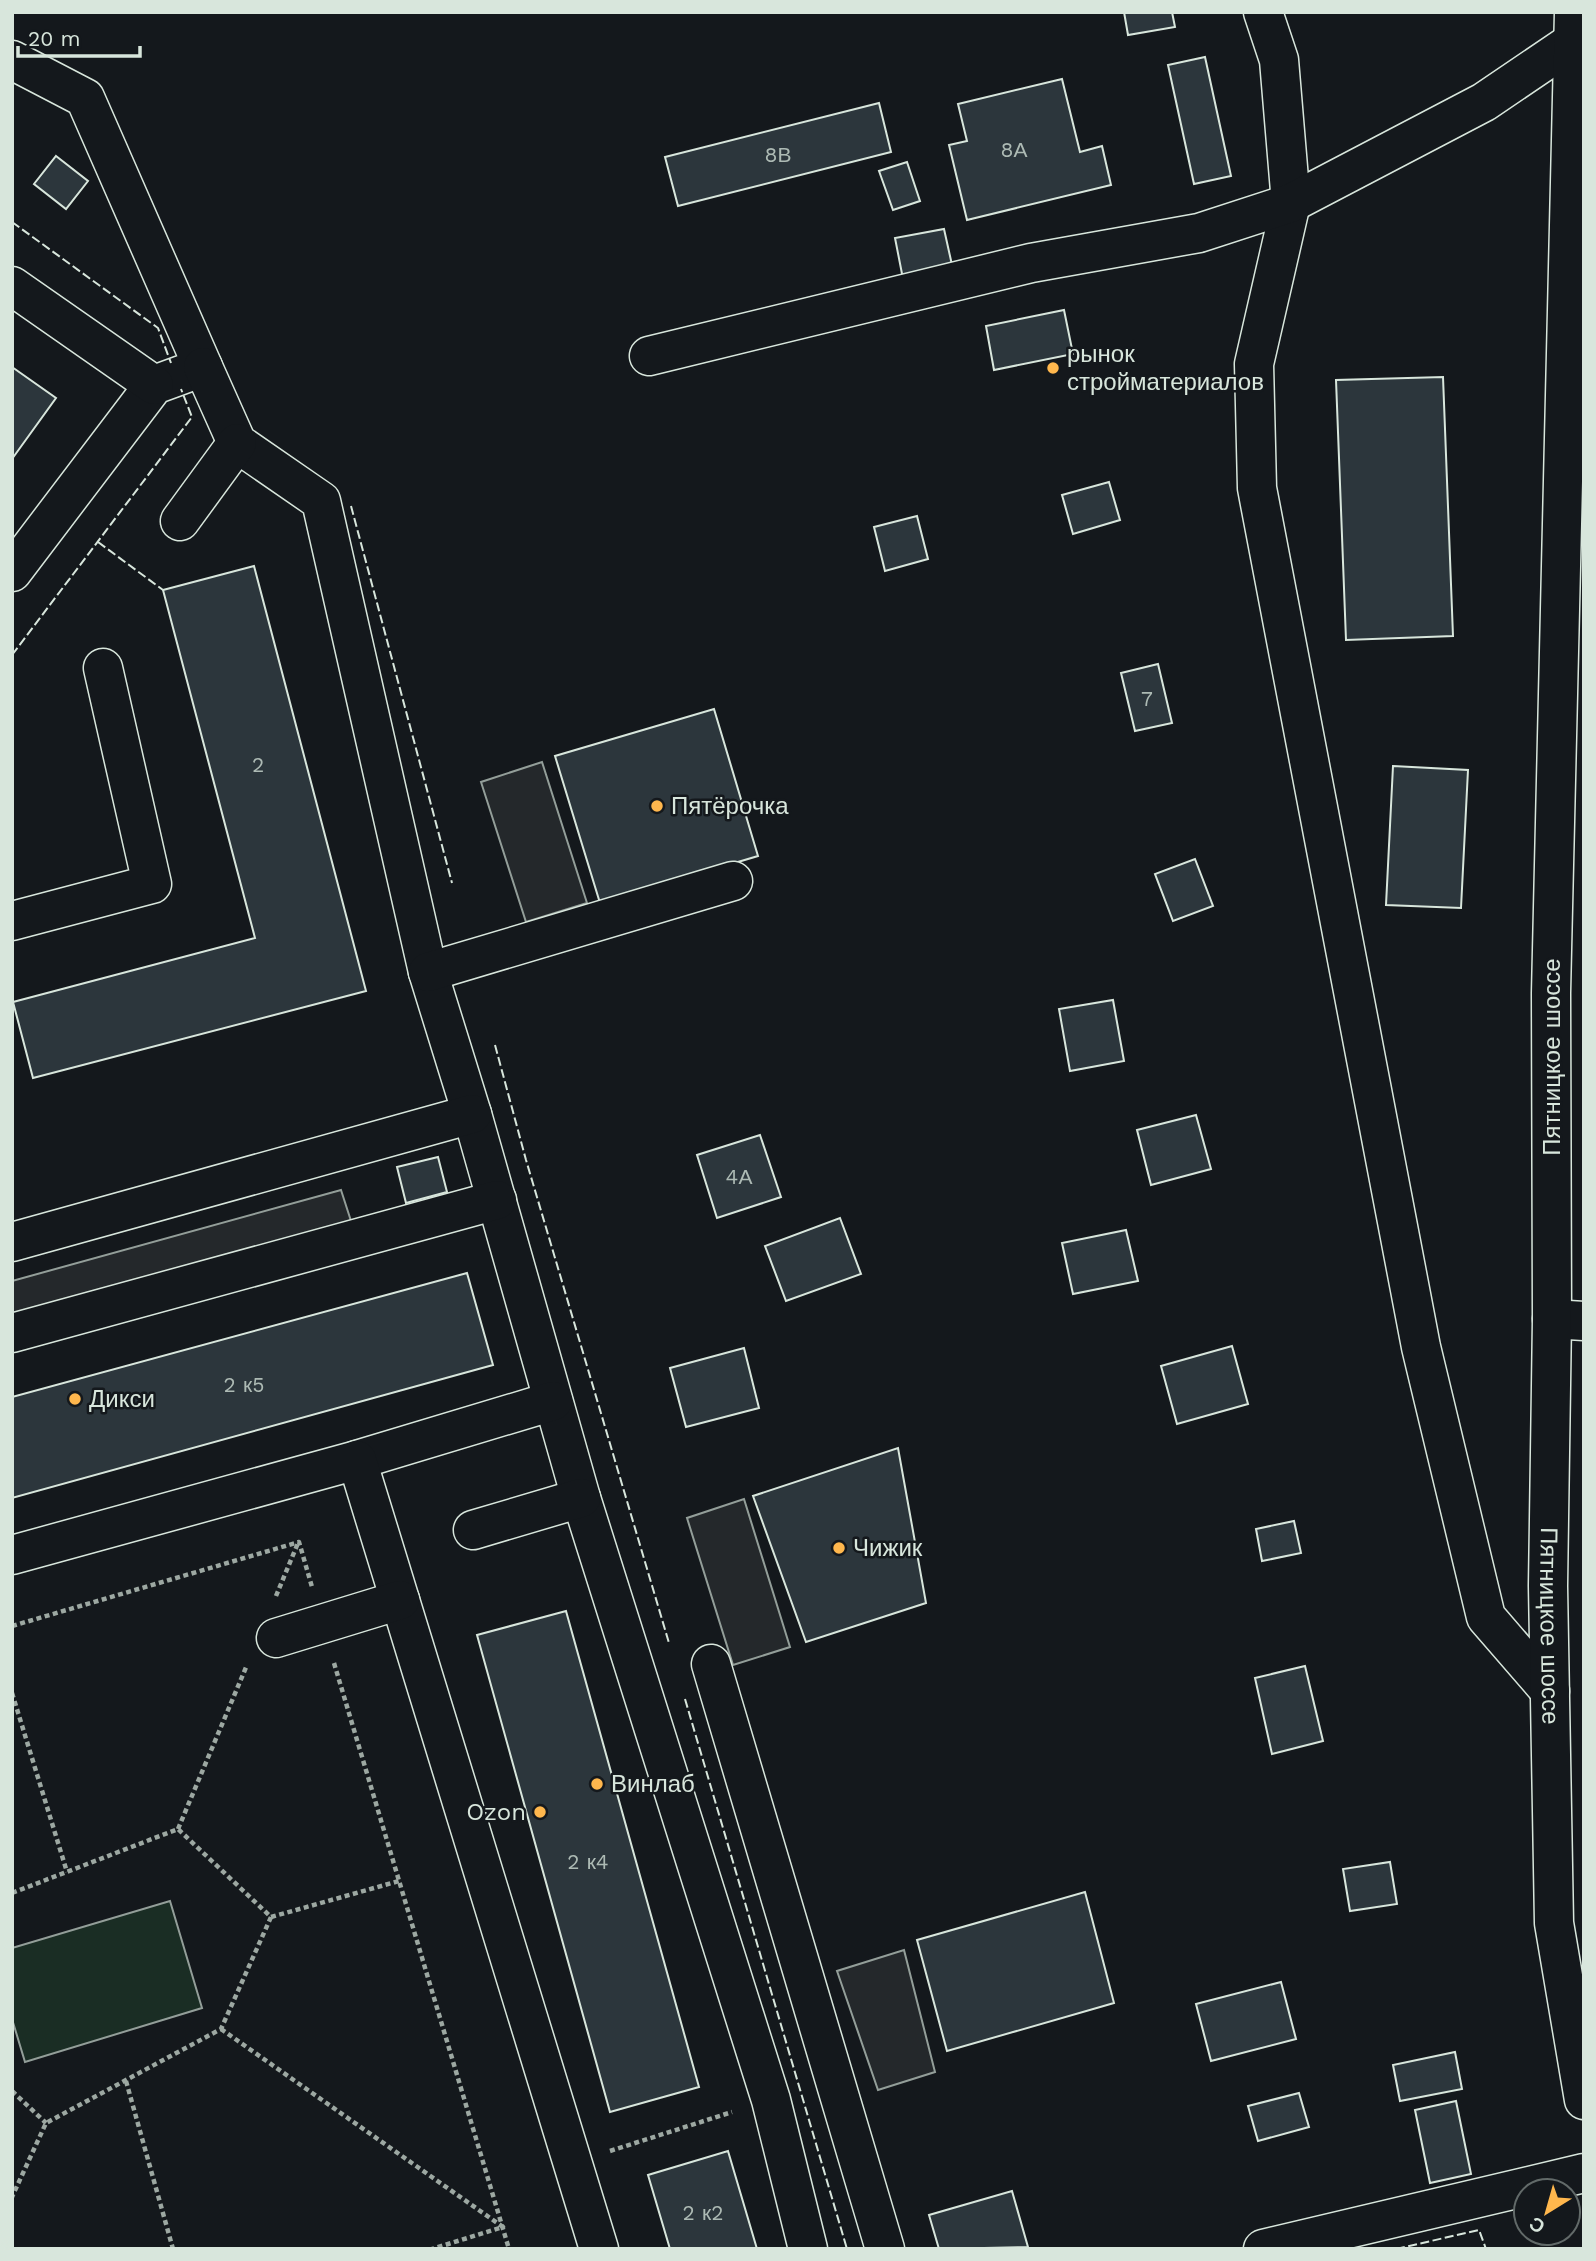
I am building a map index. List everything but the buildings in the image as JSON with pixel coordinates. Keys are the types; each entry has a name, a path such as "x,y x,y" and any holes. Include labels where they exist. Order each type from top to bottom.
{"main road":[{"path":"1263,12 1279,60 1291,203 1254,364 1257,488 1421,1347 1479,1590 1486,1617 1550,1691"},
{"path":"649,356 1031,263 1199,233 1291,203 1484,102 1574,27"},
{"name":"Пятницкое шоссе","path":"1574,27 1551,993 1568,1320 1548,1586 1554,1923 1584,2100"},
{"path":"12,60 85,98 237,443 321,501 428,972 472,1114 581,1498 771,2100 808,2249"},
{"path":"12,286 154,385"},
{"path":"12,572 154,385 203,367"},
{"path":"180,521 237,443"},
{"path":"12,921 152,884 103,668"},
{"path":"428,972 733,881"},
{"path":"12,1242 472,1114"},
{"path":"12,1333 497,1200"},
{"path":"12,1555 357,1460 553,1401"},
{"path":"357,1460 599,2249"},
{"path":"473,1530 581,1498"},
{"path":"266,1632 400,1600"},
{"path":"711,1664 885,2249"},
{"path":"1263,2249 1584,2173"}],"path":[{"path":"299,1542 314,1594"},
{"path":"12,1626 299,1542"},
{"path":"12,1893 178,1829 266,1632 299,1542"},
{"path":"333,1659 509,2249"},
{"path":"12,1693 67,1872"},
{"path":"178,1829 271,1917"},
{"path":"271,1917 399,1881"},
{"path":"12,2197 46,2123 221,2029 271,1917"},
{"path":"221,2029 503,2227"},
{"path":"125,2081 173,2249"},
{"path":"12,2091 46,2123"},
{"path":"572,2163 771,2100"},
{"path":"432,2249 503,2227"}],"green space":[{"path":"170,1901 202,2008 25,2062 12,2019 12,1948"}],"shaded area":[{"path":"542,762 587,903 526,922 481,782"},
{"path":"341,1190 351,1221 12,1315 12,1281"},
{"path":"744,1499 790,1647 733,1665 687,1518"},
{"path":"904,1950 935,2072 878,2090 837,1971"}],"fence":[{"path":"12,222 158,328 171,363"},
{"path":"12,655 192,417 181,389"},
{"path":"351,506 452,883"},
{"path":"98,542 163,590"},
{"path":"495,1045 526,1160 669,1643"},
{"path":"685,1699 847,2249"},
{"path":"1396,2249 1479,2230 1486,2249"}],"place":[{"name":"рынок стройматериалов","path":"1053,368"},
{"name":"Пятёрочка","path":"657,806"},
{"name":"Дикси","path":"75,1399"},
{"name":"Чижик","path":"839,1548"},
{"name":"Винлаб","path":"597,1784"},
{"name":"Ozon","path":"540,1812"}]}
